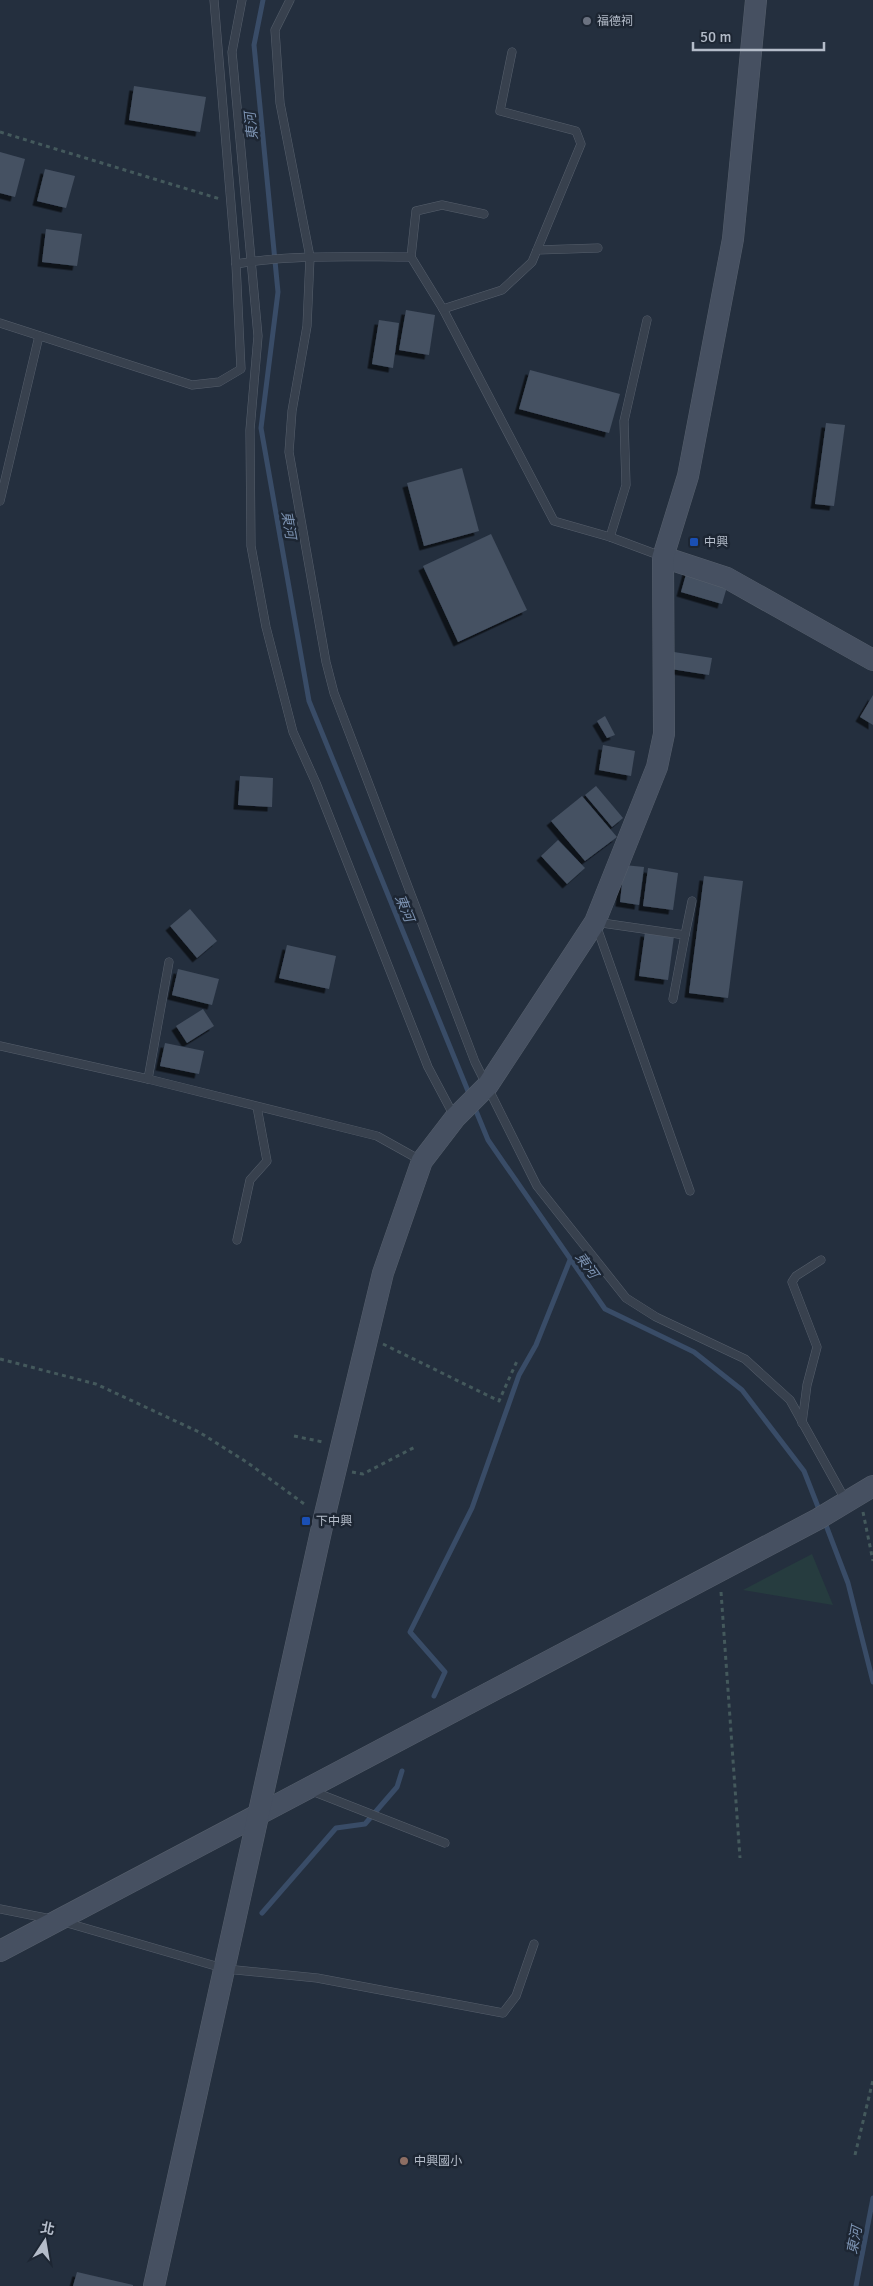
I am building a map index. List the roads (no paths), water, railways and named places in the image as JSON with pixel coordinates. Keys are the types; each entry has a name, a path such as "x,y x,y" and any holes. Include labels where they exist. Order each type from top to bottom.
{"street":[{"path":"154,2286 226,1969 257,1816 324,1518 383,1273 422,1161 455,1118 488,1085 595,922 657,767 664,734 663,557 688,476 733,239 756,0"},
{"path":"663,557 727,578 873,660"},
{"path":"0,1950 818,1519 860,1493"}],"lane":[{"path":"0,322 192,385 219,382 241,370 236,264 214,0"},
{"path":"242,0 232,52 253,260 258,336 250,430 251,546 266,627 293,732 316,783 428,1067 455,1118"},
{"path":"290,0 275,30 280,103 310,257 307,326 292,411 289,452 326,662 334,692 471,1053 538,1186 626,1298 656,1317 745,1360 790,1400 802,1423 860,1493"},
{"path":"443,308 502,290 532,262 581,144 576,131 500,111 512,52"},
{"path":"484,214 442,205 416,211 411,257 443,308 554,521 610,537 663,557"},
{"path":"537,250 598,248"},
{"path":"236,264 253,260 310,257 411,257"},
{"path":"610,537 626,485 624,421 647,320"},
{"path":"0,501 39,336"},
{"path":"673,999 692,901"},
{"path":"685,935 595,922 690,1191"},
{"path":"148,1079 169,962"},
{"path":"0,1046 148,1079 377,1136 422,1161"},
{"path":"237,1240 250,1180 267,1160 257,1107"},
{"path":"802,1423 807,1386 817,1347 792,1282 796,1276 820,1260"},
{"path":"308,1789 444,1843"},
{"path":"0,1909 60,1920 226,1969 317,1978 503,2013 516,1996 534,1944"}],"waterway":[{"name":"東河","path":"263,0 254,45 278,292 261,428 309,701 470,1096"},
{"name":"東河","path":"474,1106 488,1140 605,1309 694,1352 742,1390 804,1471 820,1512"},
{"path":"434,1696 445,1672 410,1632 472,1508 519,1375 536,1345 570,1260"},
{"name":"東河","path":"824,1520 848,1583 873,1682"},
{"path":"262,1913 336,1828 365,1824 397,1787 402,1771"},
{"name":"東河","path":"856,2286 873,2198"}],"place":[{"name":"福德祠","path":"587,21"},
{"name":"中興","path":"694,542"},
{"name":"下中興","path":"306,1521"},
{"name":"中興國小","path":"404,2161"}]}
